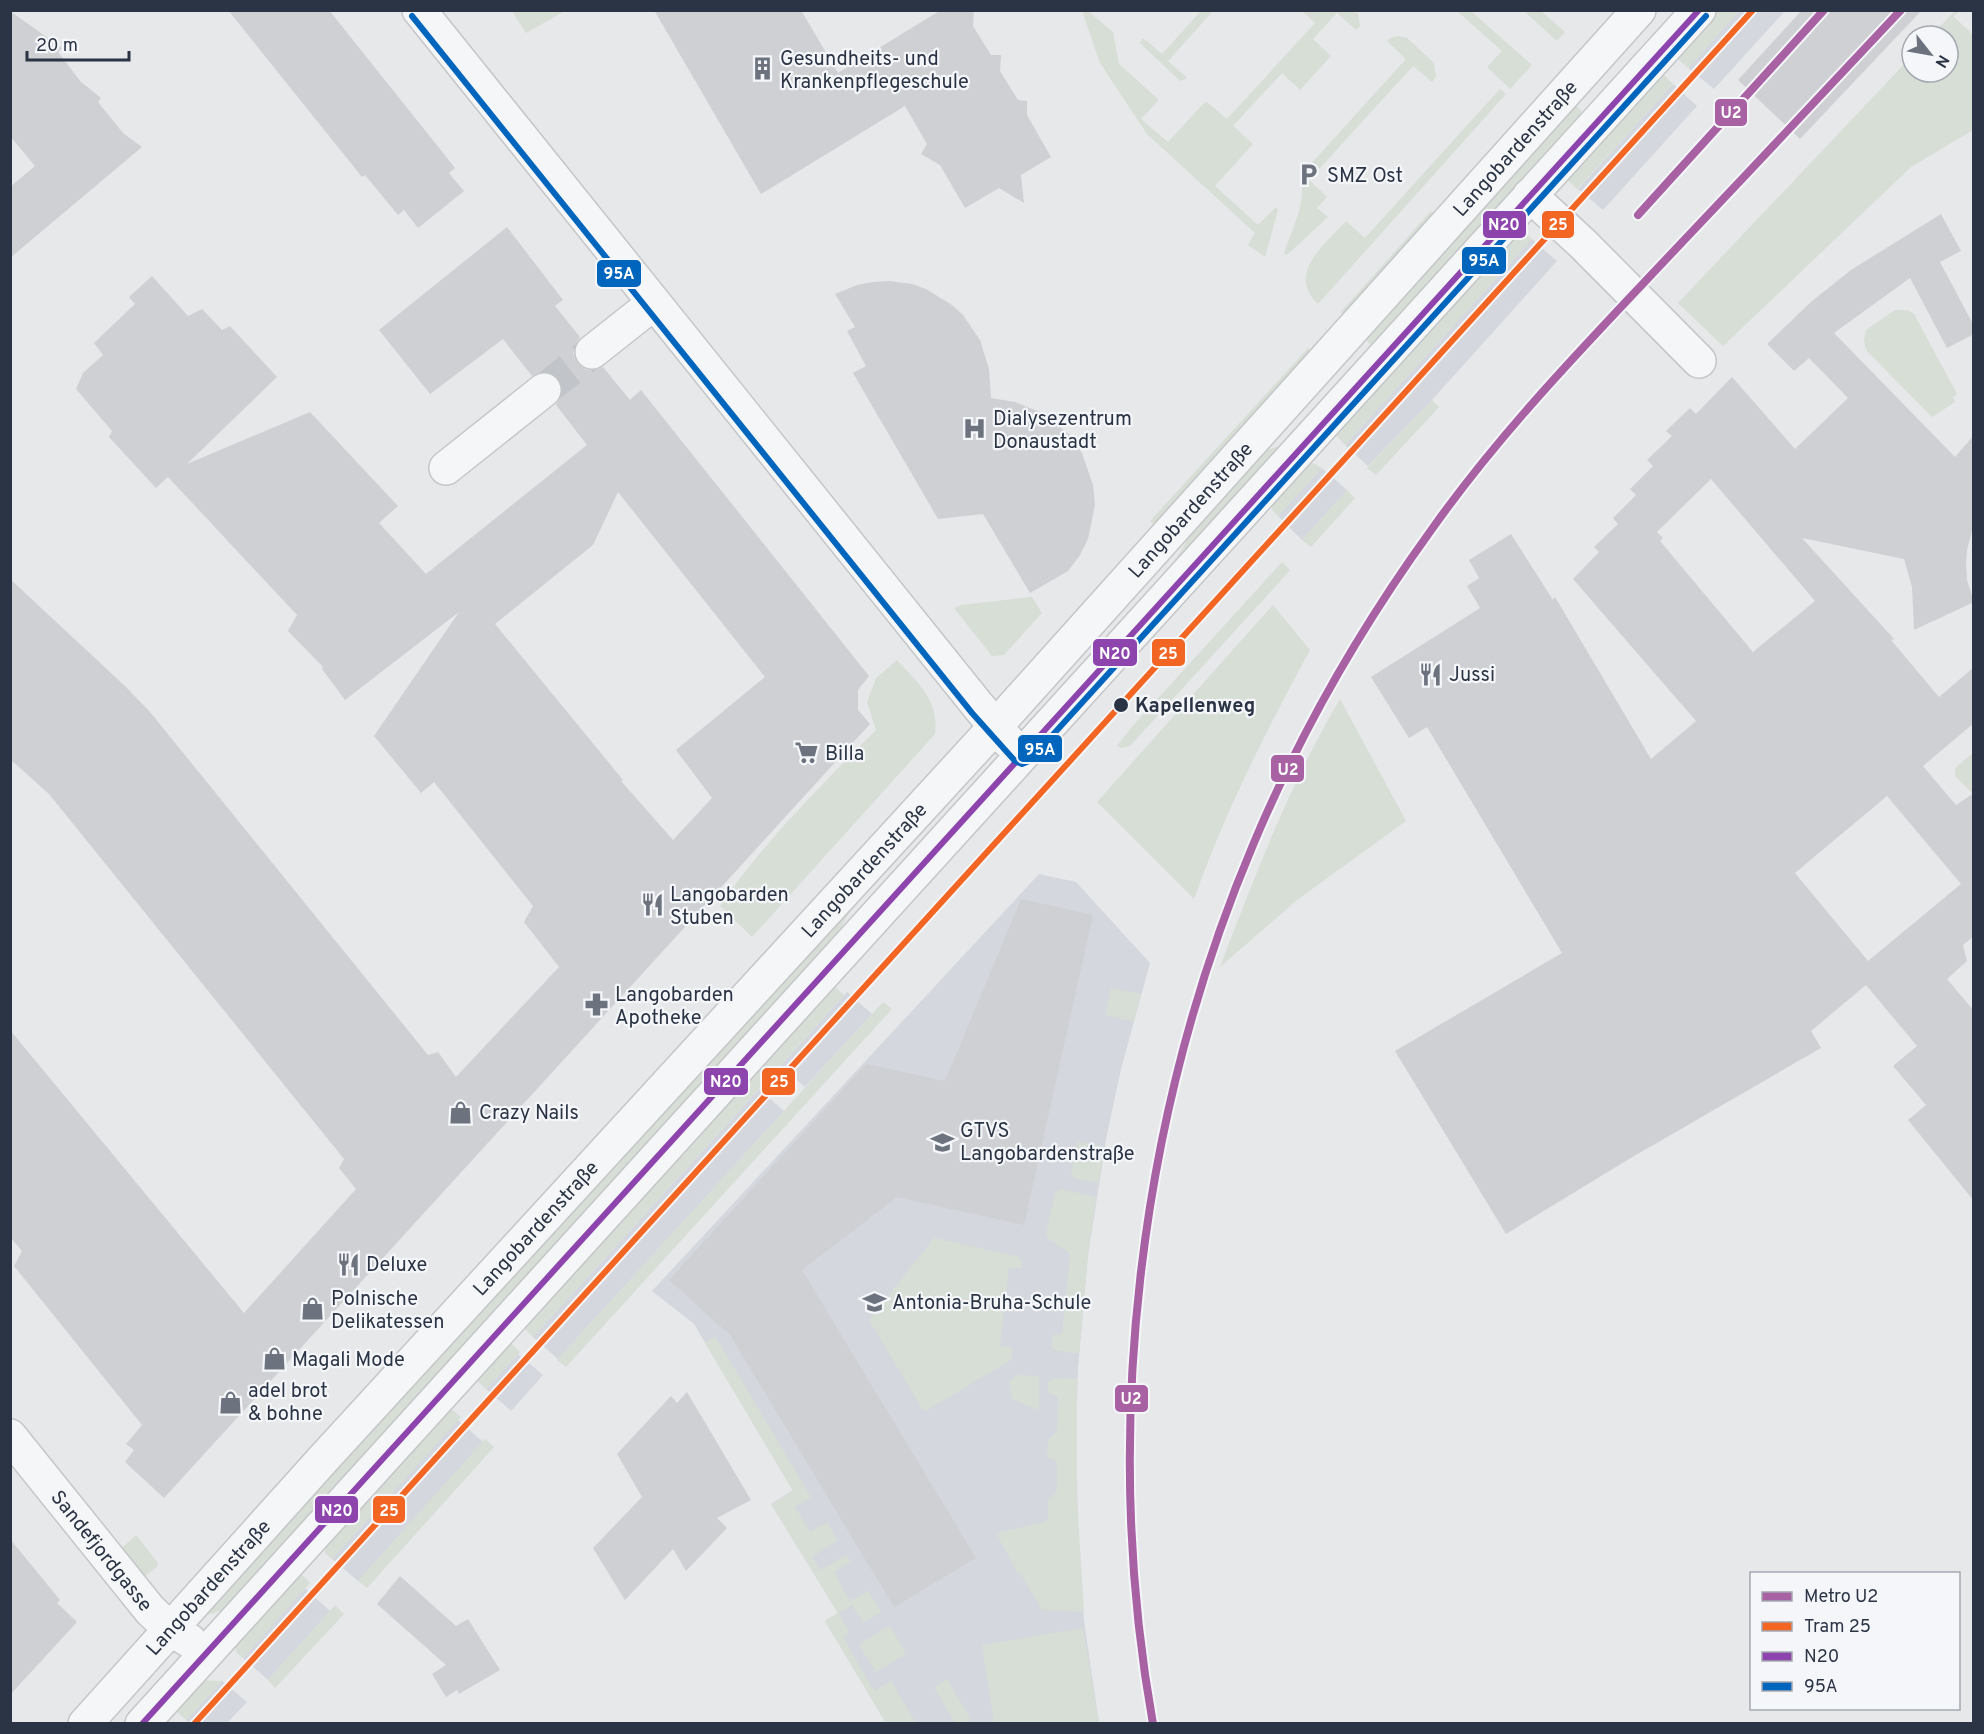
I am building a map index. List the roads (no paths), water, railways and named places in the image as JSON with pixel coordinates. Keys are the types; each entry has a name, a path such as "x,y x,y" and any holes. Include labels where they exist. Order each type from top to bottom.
{"street":[{"path":"419,10 995,727 1022,755"},
{"name":"Langobardenstraße","path":"85,1724 325,1457 995,727 1639,10"},
{"name":"Langobardenstraße","path":"142,1724 1699,10"},
{"path":"1530,195 1583,244 1699,361"},
{"path":"592,352 654,303"},
{"path":"446,468 544,390"},
{"name":"Sandefjordgasse","path":"10,1436 150,1610 170,1629 207,1651"}],"tunnel":[{"path":"544,390 592,352"}],"metro line":[{"name":"U2","path":"1638,215 1824,10"},
{"name":"U2","path":"1153,1724 1138,1614 1131,1502 1131,1390 1140,1277 1157,1166 1182,1056 1214,949 1271,803 1312,722 1357,643 1406,566 1459,492 1516,422 1577,354 1901,10"}],"tram line":[{"name":"25","path":"194,1724 1753,10"}],"place":[{"name":"Gesundheits- und Krankenpflegeschule","path":"762,69"},
{"name":"SMZ Ost","path":"1309,175"},
{"name":"Dialysezentrum Donaustadt","path":"975,429"},
{"name":"Jussi","path":"1431,674"},
{"name":"Kapellenweg","path":"1121,705"},
{"name":"Billa","path":"807,753"},
{"name":"Langobarden Stuben","path":"652,905"},
{"name":"Langobarden Apotheke","path":"597,1005"},
{"name":"Crazy Nails","path":"461,1112"},
{"name":"GTVS Langobardenstraße","path":"942,1142"},
{"name":"Deluxe","path":"348,1264"},
{"name":"Antonia-Bruha-Schule","path":"874,1302"},
{"name":"Polnische Delikatessen","path":"313,1309"},
{"name":"Magali Mode","path":"274,1359"},
{"name":"adel brot & bohne","path":"230,1402"}]}
